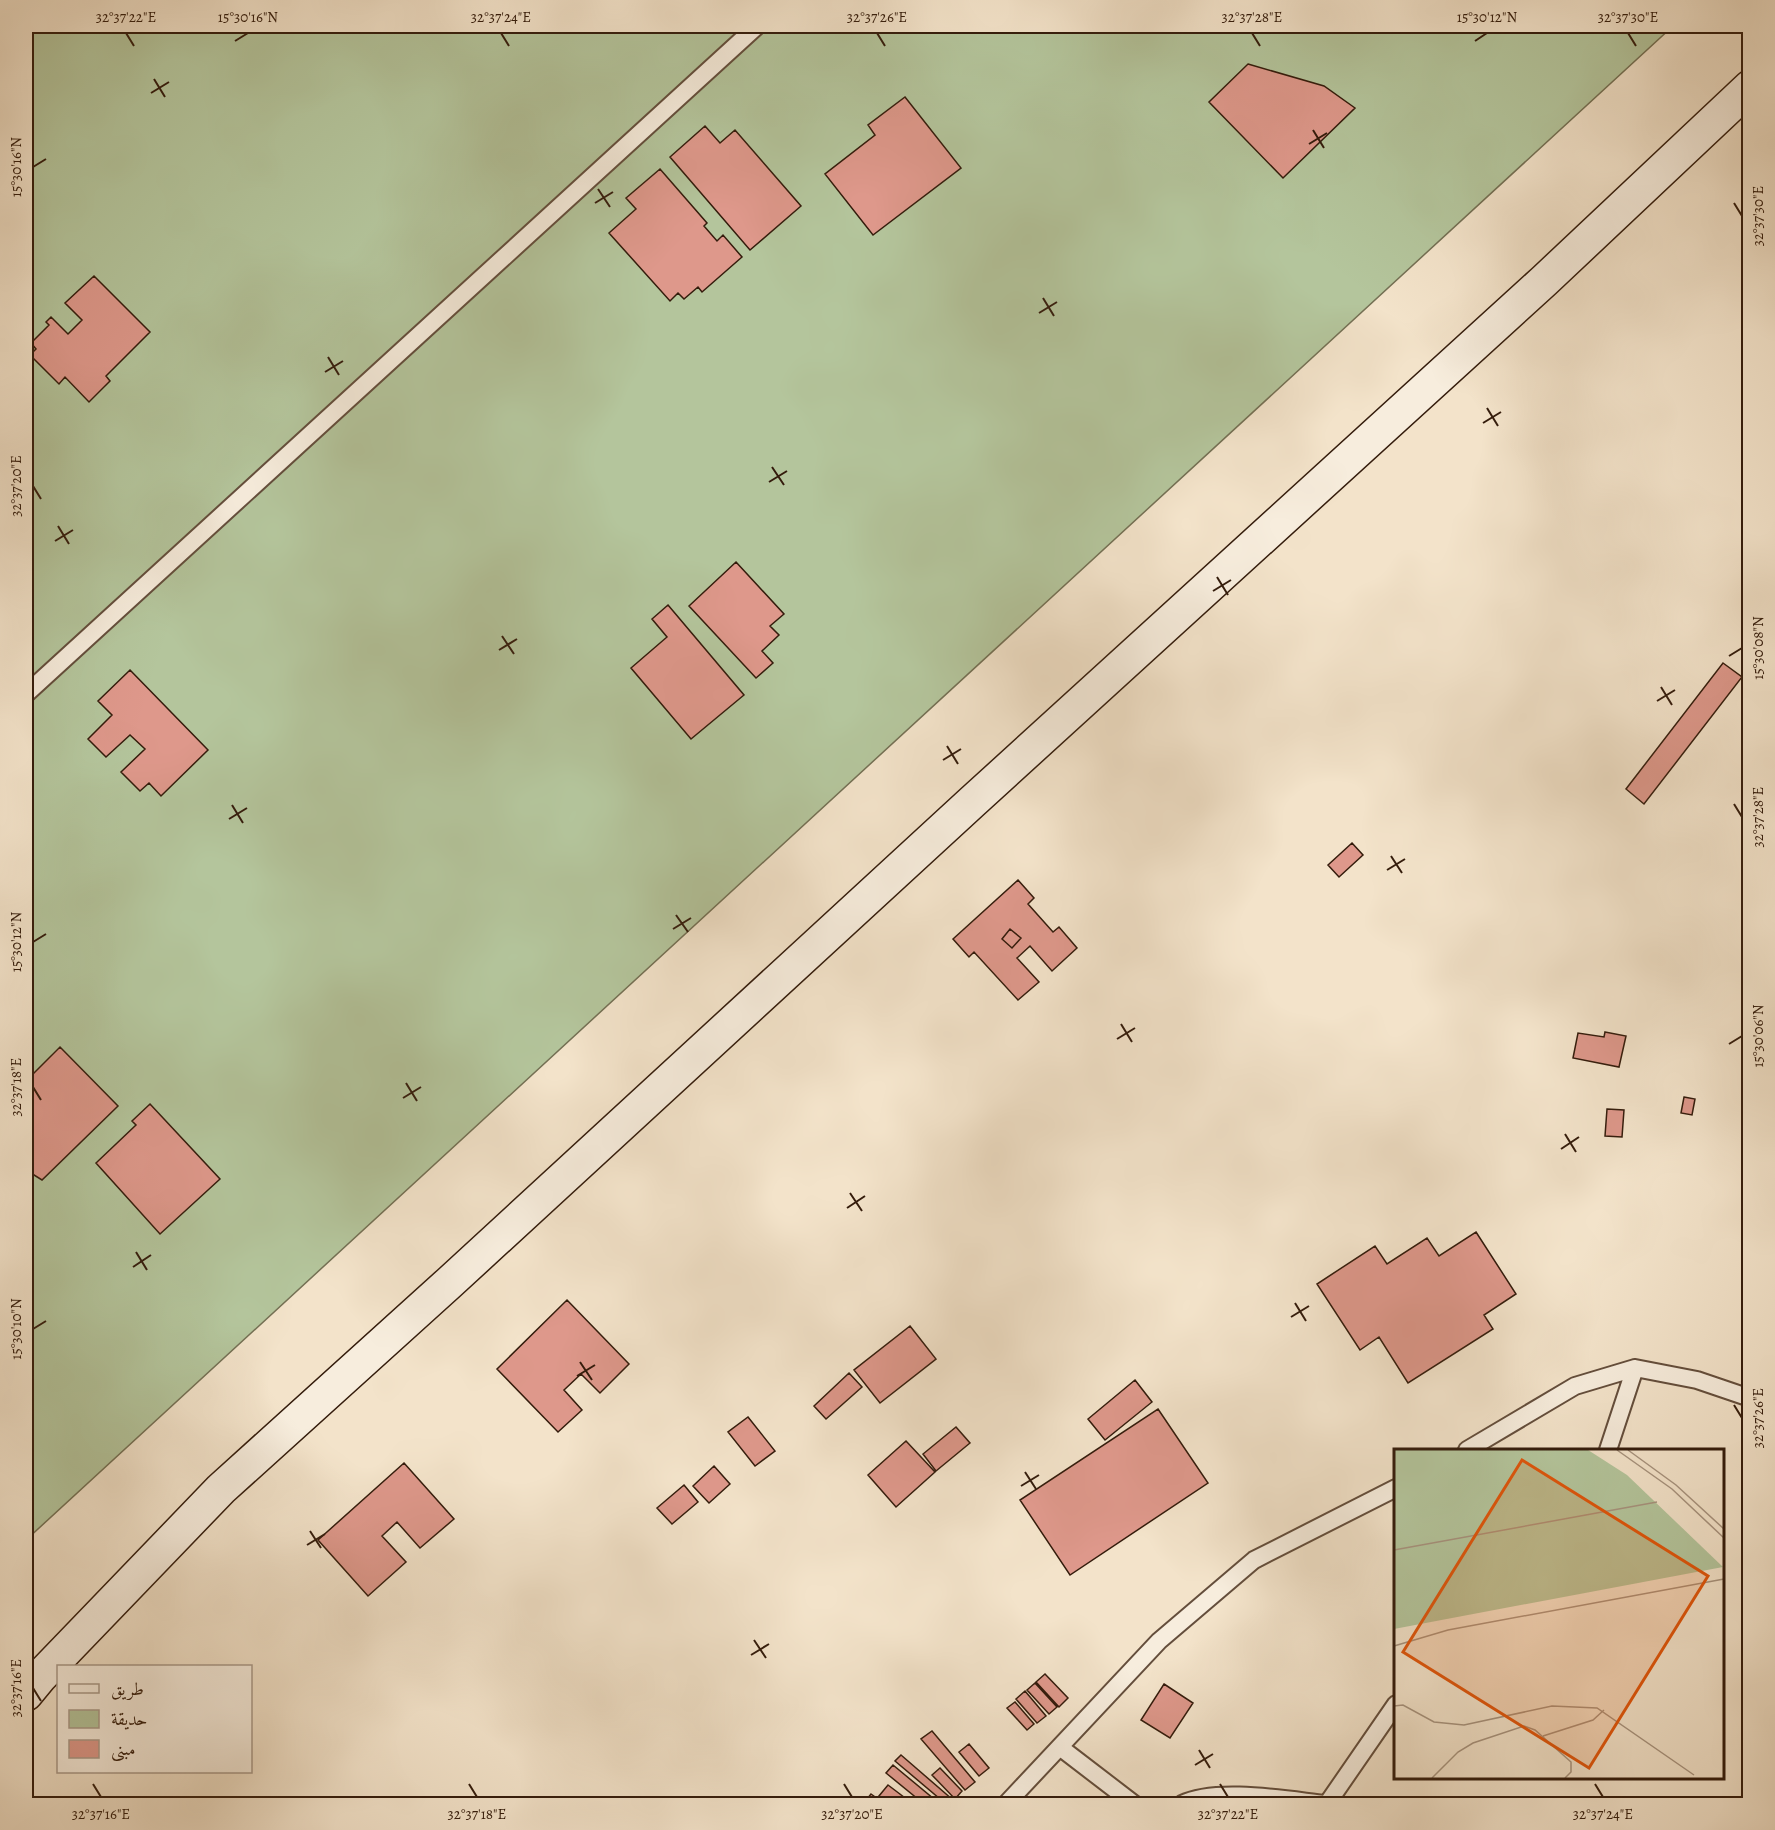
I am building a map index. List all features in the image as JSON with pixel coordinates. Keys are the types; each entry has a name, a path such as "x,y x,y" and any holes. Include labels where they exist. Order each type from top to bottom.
{"street":[{"path":"26,1694 221,1489 1544,281 1749,87"}],"lane":[{"path":"26,694 757,26"},
{"path":"1608,1449 1635,1368"},
{"path":"1469,1449 1575,1386 1635,1368 1697,1380 1749,1398"},
{"path":"1006,1804 1159,1641 1254,1560 1394,1489"},
{"path":"1182,1804 1192,1800 1246,1795 1326,1804 1394,1705"},
{"path":"1061,1748 1134,1804"}],"green space":[{"path":"26,26 1673,26 26,1540"}],"building":[{"path":"1248,64 1324,86 1355,108 1283,178 1209,102"},
{"path":"905,97 961,168 873,235 825,174 875,135 868,125"},
{"path":"705,126 720,143 735,130 801,206 750,250 670,157"},
{"path":"660,169 707,223 704,226 717,241 723,235 742,257 702,292 698,287 684,299 678,293 670,301 609,233 636,209 626,198"},
{"path":"94,276 150,332 106,376 110,381 89,402 65,377 59,384 30,355 36,349 31,343 49,325 46,322 51,317 68,334 82,320 65,303"},
{"path":"736,562 784,614 770,626 779,635 762,651 773,663 756,678 689,606"},
{"path":"668,605 744,695 691,739 631,668 667,637 652,619"},
{"path":"1723,663 1742,677 1644,804 1626,789"},
{"path":"130,670 208,750 161,796 149,783 140,791 121,772 145,749 130,735 106,757 88,739 112,715 98,701"},
{"path":"1352,843 1363,855 1339,877 1328,865"},
{"path":"1018,880 1034,898 1028,904 1053,932 1059,927 1077,948 1052,971 1030,946 1017,958 1039,982 1018,1000 974,952 969,957 953,939","holes":["1010,929 1021,938 1012,948 1002,939"]},
{"path":"1010,929 1021,938 1012,948 1002,939"},
{"path":"1605,1032 1626,1036 1619,1067 1573,1058 1578,1033 1604,1037"},
{"path":"60,1047 118,1106 42,1180 26,1170 26,1081"},
{"path":"1684,1097 1695,1099 1692,1115 1681,1113"},
{"path":"150,1104 220,1179 160,1234 96,1163 136,1125 132,1121"},
{"path":"1607,1109 1624,1110 1622,1137 1605,1136"},
{"path":"1476,1232 1516,1294 1484,1315 1493,1329 1408,1383 1379,1337 1360,1350 1317,1284 1375,1246 1387,1264 1427,1238 1439,1256"},
{"path":"567,1300 629,1364 600,1393 581,1374 564,1390 582,1410 558,1432 497,1369"},
{"path":"910,1326 936,1359 880,1403 854,1370"},
{"path":"849,1373 862,1387 826,1419 814,1406"},
{"path":"1135,1380 1152,1402 1105,1440 1088,1419"},
{"path":"1158,1409 1208,1483 1070,1575 1020,1500"},
{"path":"748,1417 775,1451 755,1466 728,1432"},
{"path":"956,1427 970,1443 936,1471 923,1454"},
{"path":"906,1441 935,1472 896,1507 868,1475"},
{"path":"404,1463 454,1519 420,1548 397,1522 382,1536 406,1562 368,1596 318,1540"},
{"path":"714,1466 730,1484 709,1503 693,1486"},
{"path":"684,1485 698,1502 672,1524 657,1508"},
{"path":"1045,1674 1068,1698 1059,1707 1036,1682"},
{"path":"1035,1683 1057,1707 1049,1714 1027,1690"},
{"path":"1164,1684 1193,1703 1170,1738 1141,1720"},
{"path":"1025,1691 1046,1716 1037,1723 1016,1699"},
{"path":"1015,1702 1034,1724 1027,1730 1007,1708"},
{"path":"932,1731 975,1782 965,1790 921,1739"},
{"path":"969,1744 989,1768 979,1776 959,1752"},
{"path":"901,1755 953,1800 946,1804 895,1761"},
{"path":"893,1765 940,1804 924,1804 886,1773"},
{"path":"940,1768 962,1791 955,1799 932,1775"},
{"path":"888,1785 913,1804 889,1804 879,1796"},
{"path":"871,1794 885,1804 863,1804"}]}
